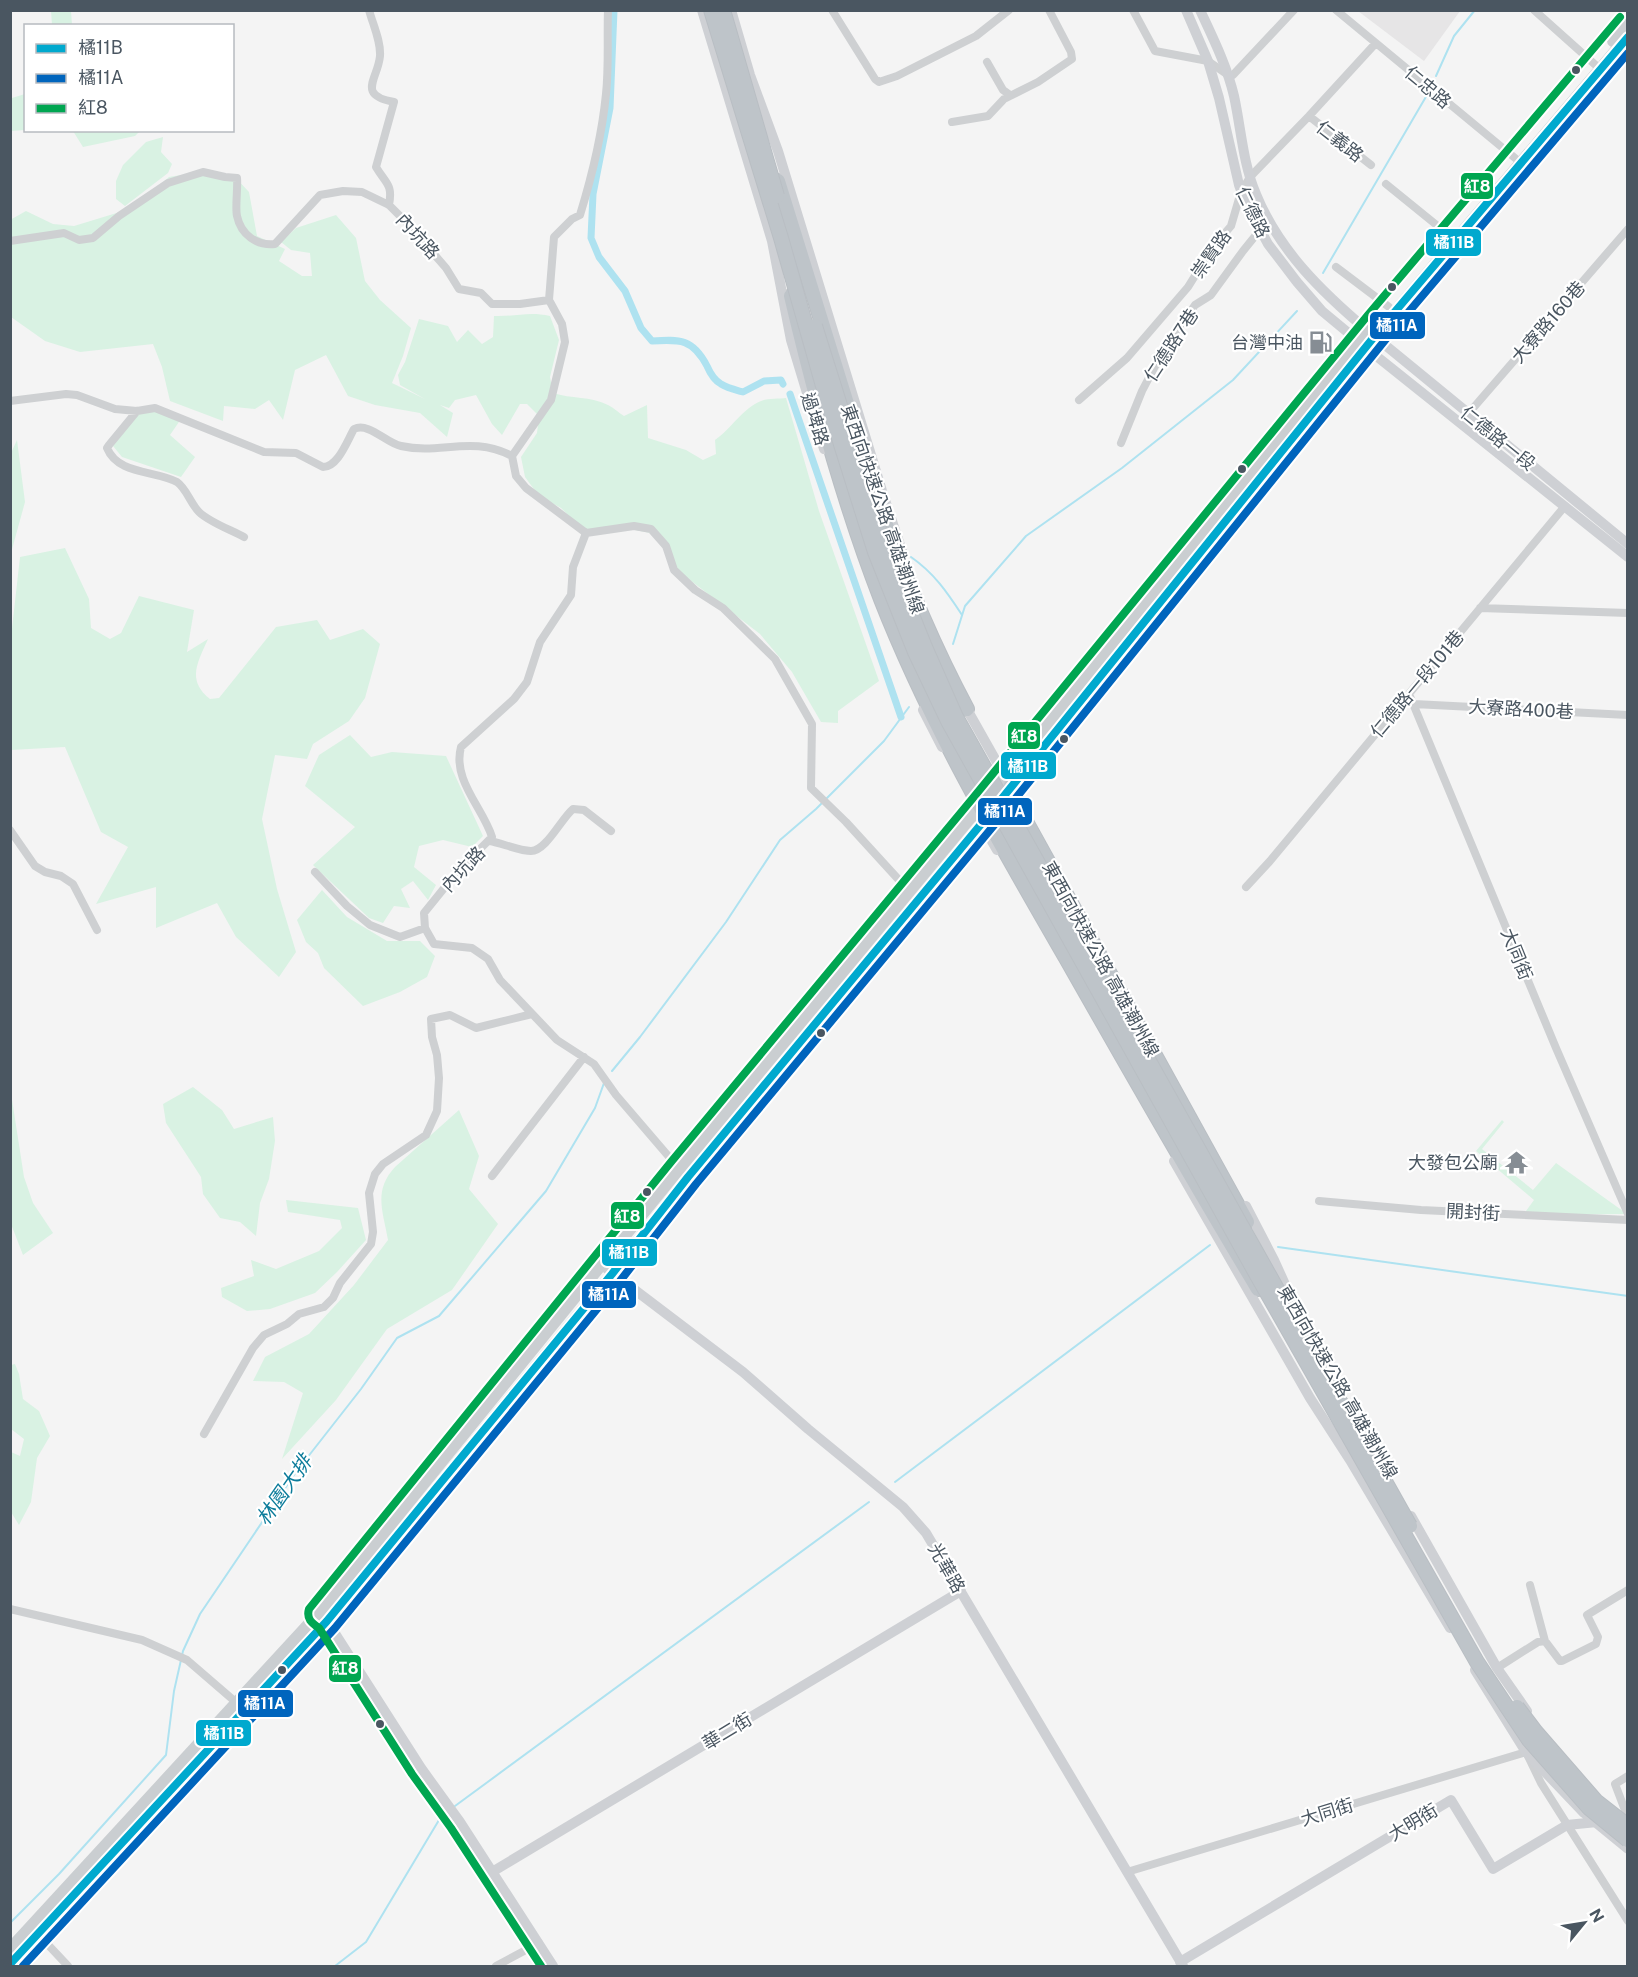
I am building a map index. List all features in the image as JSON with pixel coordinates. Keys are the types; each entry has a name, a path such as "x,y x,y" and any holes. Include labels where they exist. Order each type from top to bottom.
{"highway":[{"name":"東西向快速公路 高雄潮州線","path":"711,10 868,531 891,596 948,721 1330,1405 1477,1662 1529,1740 1589,1808 1628,1840"},
{"name":"東西向快速公路 高雄潮州線","path":"723,10 867,496 885,548 956,717 1485,1658 1507,1694 1536,1732 1596,1801 1627,1820"},
{"path":"743,78 796,234 875,494 937,653 967,709"},
{"path":"781,238 782,254 818,404 865,556 893,628 932,711 981,814 1249,1275 1330,1405"},
{"path":"1008,781 1018,807 1223,1177 1287,1301 1294,1320"}],"main road":[{"name":"過埤路","path":"702,10 772,241 791,340 860,559 876,603 928,720 1268,1327 1494,1702 1526,1752 1595,1822 1628,1849"},
{"path":"731,10 750,75 778,151 882,491 914,586 967,709 1261,1233 1301,1319 1497,1668 1539,1729 1600,1796 1627,1820"},
{"name":"仁德路","path":"1186,10 1208,61 1241,192 1260,230 1268,244 1314,302 1363,344"},
{"name":"仁德路","path":"1200,10 1228,75 1256,195 1278,238 1331,300 1372,334"},
{"path":"322,1617 602,1265 683,1173 981,814 1363,344 1597,67 1628,24"},
{"path":"1597,67 1628,36"},
{"path":"1372,334 1389,307 1452,238"},
{"name":"仁德路一段","path":"1372,334 1628,544"},
{"name":"仁德路一段","path":"1363,344 1628,557"},
{"path":"10,1965 36,1931 322,1617 612,1274 683,1173 909,891 981,814"},
{"name":"光華路","path":"602,1265 743,1372 903,1507 936,1548 1181,1964"},
{"name":"華二街","path":"492,1872 961,1591"},
{"path":"322,1617 554,1966"},
{"name":"大明街","path":"1181,1964 1451,1800 1493,1869 1567,1825 1627,1820"},
{"path":"10,1949 36,1931"}],"street":[{"path":"369,10 379,43 380,57 372,87 374,94 380,100 394,102 376,167 388,182 391,194 389,205"},
{"path":"608,10 608,58 602,127 580,215 572,219 554,237 549,300 561,324 564,342 551,400 512,456 516,476 526,488 586,533 634,526 651,530 666,546 674,570 695,590 723,608 775,659 812,724 811,788 833,808 909,891"},
{"path":"832,10 879,82 897,76 976,36 1009,10"},
{"path":"952,122 988,116 1010,95 1038,82 1072,59 1071,52 1050,10"},
{"path":"1133,10 1155,51 1208,61 1228,75 1233,75 1294,10"},
{"name":"仁忠路","path":"1336,10 1375,44 1423,80 1484,135 1518,160"},
{"path":"1534,10 1597,67"},
{"name":"崇賢路","path":"1078,400 1126,358 1188,286 1213,248 1231,226 1241,192 1250,177 1375,44"},
{"path":"987,62 1003,90 1010,95"},
{"name":"仁義路","path":"1309,116 1371,165"},
{"name":"內坑路","path":"10,241 64,233 79,240 93,238 119,216 168,183 203,172 237,178 236,215 245,235 264,245 275,244 320,195 362,192 389,205 446,268 459,290 481,293 492,304 520,304 549,300"},
{"path":"1386,184 1452,238"},
{"name":"大寮路160巷","path":"1468,414 1628,229"},
{"name":"仁德路7巷","path":"1121,443 1142,391 1163,351 1196,305 1211,295 1260,230"},
{"path":"1336,267 1389,307"},
{"path":"10,401 66,394 77,395 115,409 137,411 155,408 264,452 297,453 327,468 335,462 354,429 358,427 372,430 398,446 421,449 451,446 489,447 512,456"},
{"path":"137,411 107,448 110,455 123,465 160,475 179,483 200,513 244,537"},
{"name":"仁德路一段101巷","path":"1246,887 1565,506"},
{"name":"內坑路","path":"425,928 424,913 458,871 492,837 487,821 468,793 459,754 461,747 514,699 527,682 540,642 571,595 573,567 586,533"},
{"path":"1480,608 1628,613"},
{"name":"大同街","path":"1409,694 1556,1048 1628,1214"},
{"name":"大寮路400巷","path":"1414,704 1628,715"},
{"path":"490,841 532,851 545,845 563,817 573,809 584,810 611,831"},
{"path":"10,830 35,866 45,872 61,876 73,884 97,930"},
{"path":"315,872 347,906 370,925 400,936 425,928 434,944 472,948 488,958 500,980 557,1040 594,1064 616,1095 683,1173"},
{"path":"204,1434 253,1348 264,1335 287,1324 299,1314 324,1307 333,1298 340,1283 371,1244 373,1232 369,1193 375,1174 383,1164 426,1135 437,1111 439,1078 431,1019 450,1015 476,1028 532,1014"},
{"path":"492,1176 584,1057"},
{"name":"開封街","path":"1319,1201 1421,1210 1628,1220"},
{"path":"1530,1585 1545,1641 1562,1662 1596,1644 1598,1637 1587,1615 1628,1590"},
{"path":"10,1609 142,1640 187,1660 242,1707"},
{"path":"1497,1668 1538,1642 1545,1641"},
{"path":"1526,1752 1541,1784 1628,1921"},
{"name":"大同街","path":"1127,1872 1526,1752"},
{"path":"1627,1820 1615,1784 1628,1776"},
{"path":"36,1931 69,1966"},
{"path":"496,1966 539,1943"}],"shaded area":[{"path":"1358,11 1460,11 1424,61"}],"green space":[{"path":"51,11 71,11 72,24 52,24"},
{"path":"11,85 12,98 24,94 24,130 11,131"},
{"path":"74,132 139,132 135,136 83,147"},
{"path":"163,137 161,152 172,164 168,173 125,206 116,199 116,181 123,165 146,142"},
{"path":"199,172 233,175 249,192 257,236 285,249 279,261 302,276 312,276 310,253 291,250 281,242 296,228 336,215 356,238 365,281 380,300 411,328 392,383 425,399 400,385 398,375 405,362 419,319 448,326 457,342 468,330 482,344 493,337 494,316 535,314 550,316 559,340 550,377 553,393 601,402 624,416 647,405 648,438 686,450 703,460 716,454 715,440 748,408 764,400 786,398 819,511 879,681 838,711 838,723 821,722 792,672 760,634 677,570 673,556 650,533 625,528 585,532 561,508 539,496 525,477 521,457 537,433 539,416 527,404 520,404 502,435 492,424 476,395 455,400 449,408 440,405 453,413 447,437 420,413 375,405 348,396 326,355 295,370 283,420 269,400 255,409 224,406 223,421 170,401 162,367 153,344 80,352 45,341 11,317 10,220 26,211 53,224 74,226 133,208 169,177"},
{"path":"155,411 181,419 170,435 195,457 181,477 122,457 113,446 138,414"},
{"path":"17,440 25,502 11,553 11,453"},
{"path":"65,548 89,599 91,628 110,639 121,633 139,596 194,610 187,652 208,639 198,663 196,678 198,685 210,699 219,698 276,627 317,620 330,640 363,629 380,644 365,698 349,721 313,744 307,759 275,755 262,819 277,889 296,952 279,977 236,937 217,903 156,928 156,887 96,904 128,847 101,832 65,747 11,750 10,646 20,557"},
{"path":"350,735 371,757 392,752 446,756 483,836 472,847 443,840 419,846 414,867 436,885 428,900 413,881 401,889 410,908 394,906 383,923 369,918 313,865 355,827 305,786 319,755"},
{"path":"322,890 347,917 387,941 420,941 435,956 427,977 400,992 363,1006 324,968 318,953 306,942 297,920"},
{"path":"193,1087 222,1110 234,1129 273,1117 275,1141 269,1179 260,1203 256,1236 240,1222 220,1218 203,1194 201,1177 166,1123 163,1104"},
{"path":"11,1093 24,1177 33,1203 53,1233 23,1255 11,1224"},
{"path":"459,1110 479,1156 469,1189 498,1224 452,1290 387,1329 336,1400 282,1459 303,1393 284,1382 253,1381 265,1357 309,1334 354,1285 388,1240 381,1202 388,1176 395,1167"},
{"path":"1502,1120 1504,1122 1482,1149 1533,1190 1556,1163 1627,1214 1523,1215 1534,1200 1476,1151"},
{"path":"286,1200 358,1208 366,1240 315,1293 270,1309 247,1311 222,1297 221,1288 254,1276 251,1260 276,1269 319,1251 342,1228 340,1220 288,1212"},
{"path":"15,1364 23,1399 39,1411 50,1436 37,1458 31,1502 19,1525 11,1512 11,1452 20,1456 24,1439 11,1429 11,1365"}],"waterway":[{"path":"614,10 610,108 593,194 591,238 599,257 625,291 641,328 652,341 678,341 691,346 702,357 714,378 732,389 743,392 764,381 781,380 783,384"},
{"path":"1436,76 1454,36 1475,10"},
{"path":"1323,273 1427,95"},
{"path":"953,644 965,606 1026,536 1122,468 1233,380 1297,311"},
{"path":"790,394 901,717"},
{"path":"911,557 940,583 962,615"},
{"path":"612,1071 726,922 780,840 816,809 884,741 909,707"},
{"name":"林園大排","path":"10,1923 59,1874 166,1755 174,1691 183,1651 200,1614 296,1472 361,1389 397,1338 439,1316 546,1191 595,1108 604,1083"},
{"path":"895,1482 1210,1245"},
{"path":"1278,1247 1628,1296"},
{"path":"455,1806 869,1502"},
{"path":"335,1966 366,1942 439,1820"}],"transit line":[{"name":"紅8","path":"541,1966 451,1828 412,1774 319,1628 310,1620 309,1609 671,1162 973,798 1368,315 1620,17"},
{"name":"橘11B","path":"10,1964 327,1621 612,1274 688,1177 987,817 1382,327 1628,37"},
{"name":"橘11A","path":"23,1966 335,1628 620,1281 696,1184 995,824 1390,334 1628,53"}],"place":[{"name":"台灣中油","path":"1321,342"},
{"name":"大發包公廟","path":"1516,1162"}]}
